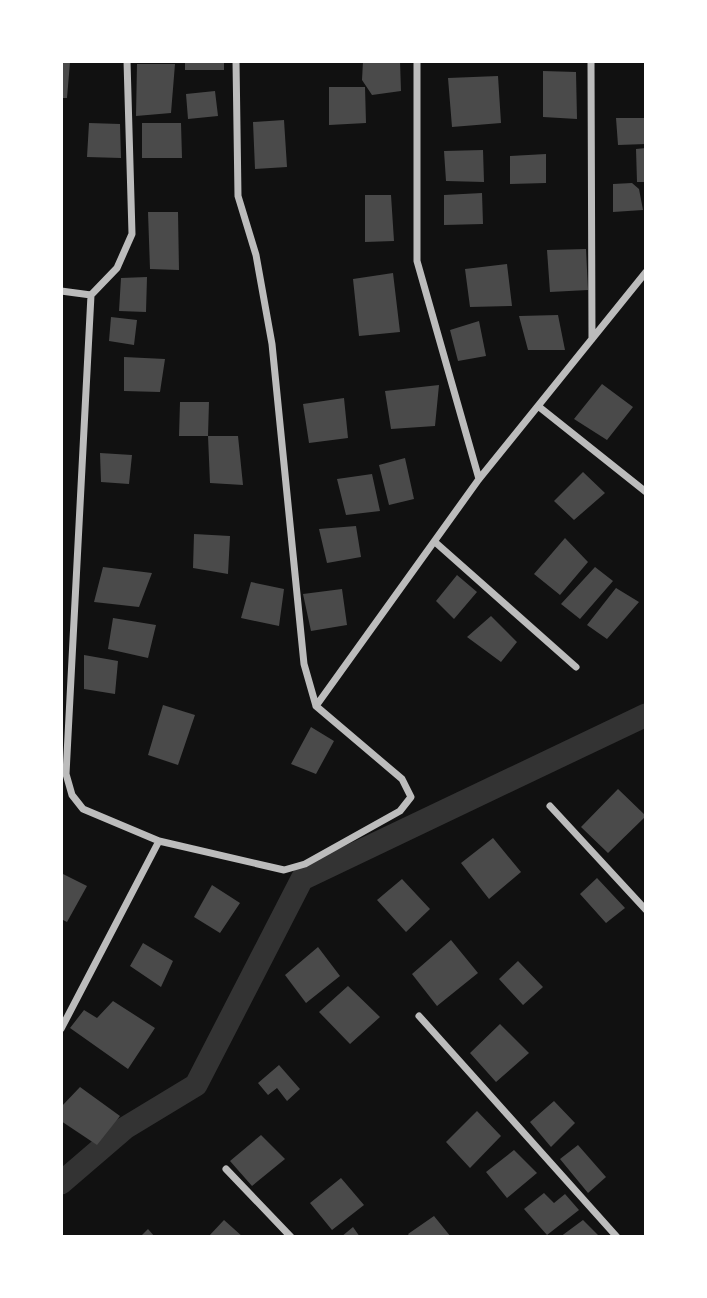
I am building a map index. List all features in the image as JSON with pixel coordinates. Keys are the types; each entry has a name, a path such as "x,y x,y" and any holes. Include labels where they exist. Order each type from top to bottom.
{"street":[{"path":"127,61 132,234 117,268 91,295 66,774 72,795 83,809 159,841 284,870 305,864 400,811 411,797 402,779 316,706 304,664 272,344 256,255 238,196 236,61"},
{"path":"417,61 417,261 479,479"},
{"path":"591,61 592,340"},
{"path":"316,706 479,479 646,272"},
{"path":"61,290 91,295"},
{"path":"538,406 646,492"},
{"path":"435,542 576,667"},
{"path":"550,806 646,910"},
{"path":"61,1029 159,841"},
{"path":"419,1016 617,1237"},
{"path":"226,1169 291,1237"}],"building":[{"path":"185,61 224,61 224,70 185,70"},
{"path":"363,61 400,61 401,91 372,95 362,80"},
{"path":"61,62 70,62 67,98 61,98"},
{"path":"137,64 175,64 171,113 136,116"},
{"path":"543,71 576,72 577,119 543,117"},
{"path":"498,76 501,123 452,127 448,78"},
{"path":"329,87 365,87 366,123 329,125"},
{"path":"215,91 218,116 188,119 186,94"},
{"path":"616,118 646,118 646,144 618,145"},
{"path":"284,120 287,167 255,169 253,122"},
{"path":"89,123 120,124 121,158 87,157"},
{"path":"142,123 181,123 182,158 142,158"},
{"path":"646,148 646,182 637,182 636,149"},
{"path":"483,150 484,182 446,181 444,151"},
{"path":"546,154 546,183 510,184 510,156"},
{"path":"632,183 639,189 643,210 613,212 613,184"},
{"path":"482,193 483,224 444,225 444,195"},
{"path":"365,195 391,195 394,241 365,242"},
{"path":"148,212 178,212 179,270 150,269"},
{"path":"586,249 588,290 550,292 547,250"},
{"path":"507,264 512,306 470,307 465,269"},
{"path":"393,273 400,332 359,336 353,279"},
{"path":"147,277 146,312 119,311 121,278"},
{"path":"558,315 565,350 528,350 519,316"},
{"path":"111,317 137,320 134,345 109,341"},
{"path":"479,321 486,356 458,361 450,330"},
{"path":"124,357 165,359 160,392 124,391"},
{"path":"602,384 633,407 607,440 574,419"},
{"path":"439,385 435,426 391,429 385,391"},
{"path":"344,398 348,438 309,443 303,404"},
{"path":"180,402 209,402 208,436 179,436"},
{"path":"208,436 238,436 243,485 210,483"},
{"path":"100,453 132,455 129,484 101,482"},
{"path":"405,458 414,499 389,505 379,465"},
{"path":"583,472 605,493 574,520 554,501"},
{"path":"372,474 380,511 346,515 337,479"},
{"path":"356,526 361,557 327,563 319,529"},
{"path":"194,534 230,536 228,574 193,568"},
{"path":"565,538 588,562 560,595 534,574"},
{"path":"103,567 152,573 139,607 94,602"},
{"path":"595,567 613,581 580,619 561,604"},
{"path":"457,575 477,592 454,619 436,601"},
{"path":"251,582 284,589 279,626 241,618"},
{"path":"616,588 639,602 607,639 587,625"},
{"path":"342,589 347,625 311,631 303,594"},
{"path":"491,616 517,642 501,662 467,637"},
{"path":"113,618 156,625 148,658 108,649"},
{"path":"84,655 118,661 115,694 84,689"},
{"path":"163,705 195,715 178,765 148,755"},
{"path":"311,727 334,741 316,774 291,764"},
{"path":"618,789 646,816 608,853 581,827"},
{"path":"493,838 521,872 489,899 461,863"},
{"path":"61,873 87,886 67,922 61,919"},
{"path":"597,878 625,908 606,923 580,894"},
{"path":"402,879 430,909 406,932 377,900"},
{"path":"212,885 240,903 220,933 194,917"},
{"path":"451,940 478,973 437,1006 412,974"},
{"path":"143,943 173,961 161,987 130,966"},
{"path":"318,947 340,976 306,1003 285,975"},
{"path":"518,961 543,987 523,1005 499,979"},
{"path":"348,986 380,1017 350,1044 319,1012"},
{"path":"113,1001 155,1028 128,1069 70,1028 84,1010 97,1018"},
{"path":"500,1024 529,1053 496,1082 470,1053"},
{"path":"279,1065 300,1089 287,1101 277,1088 268,1095 258,1083"},
{"path":"80,1087 120,1116 97,1145 61,1121 61,1107"},
{"path":"554,1101 575,1123 551,1147 530,1122"},
{"path":"477,1111 501,1136 470,1168 446,1142"},
{"path":"261,1135 285,1159 252,1186 230,1161"},
{"path":"578,1145 606,1177 588,1193 560,1159"},
{"path":"514,1150 537,1173 507,1198 486,1172"},
{"path":"341,1178 364,1205 332,1230 310,1203"},
{"path":"544,1193 554,1203 565,1194 579,1210 547,1235 524,1209"},
{"path":"434,1216 451,1237 410,1237 408,1234"},
{"path":"224,1220 243,1237 208,1237"},
{"path":"583,1220 600,1237 560,1237"},
{"path":"353,1227 360,1237 341,1237"},
{"path":"148,1229 155,1237 140,1237"}],"waterway":[{"path":"61,1183 125,1128 196,1085 302,879 646,715"}]}
